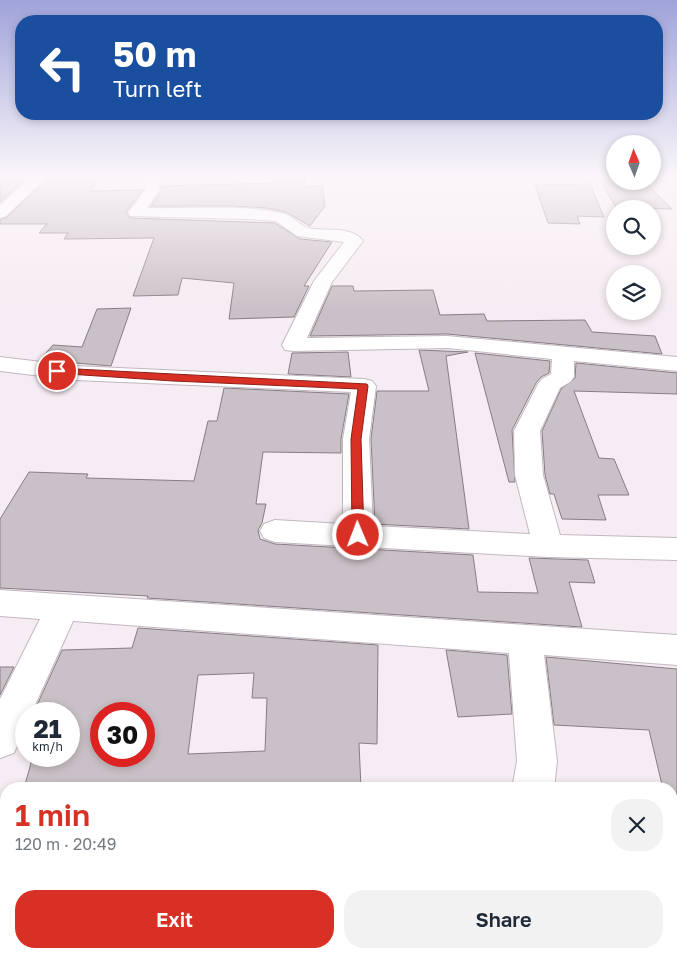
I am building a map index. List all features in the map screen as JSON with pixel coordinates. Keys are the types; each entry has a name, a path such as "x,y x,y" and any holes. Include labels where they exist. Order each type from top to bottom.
{"street":[{"path":"284,221 303,232 349,237 354,241 323,281 293,345 447,342 677,364"},
{"path":"548,546 529,475 528,431 550,384 562,377 564,352"},
{"path":"0,364 75,373 364,386 356,439 358,535"},
{"path":"275,531 548,546 677,549"},
{"path":"0,603 677,650"},
{"path":"0,740 63,606"},
{"path":"525,639 537,761 534,782"}],"building":[{"path":"0,221 208,221 275,223 300,239 332,242 304,286 309,286 294,317 229,319 234,283 182,278 178,295 133,296 154,238 64,239 68,233 39,233 47,224 0,224"},
{"path":"301,221 314,221 310,226"},
{"path":"547,221 579,221 580,224 548,223"},
{"path":"332,286 353,286 354,291 433,290 440,315 484,314 487,321 585,320 592,332 655,336 662,354 447,334 310,336"},
{"path":"131,308 111,366 40,360 53,345 82,347 97,309"},
{"path":"419,350 468,352 446,356 469,529 375,524 371,439 377,391 429,391"},
{"path":"348,352 351,377 288,374 292,353"},
{"path":"475,353 550,361 549,373 541,377 536,383 512,430 515,482 509,482"},
{"path":"576,363 677,373 677,394 574,391 599,458 614,459 629,495 598,495 606,520 562,519 554,494 550,494 545,475 542,431 561,389 575,378"},
{"path":"224,388 349,394 341,439 341,453 263,452 256,504 266,504 262,523 258,530 260,539 275,544 473,555 478,592 538,593 529,558 588,560 595,583 569,582 582,627 147,598 148,596 0,588 0,519 29,472 88,474 86,478 194,481 208,421 217,421"},
{"path":"138,628 378,645 377,744 359,743 361,782 26,782 30,767 80,767 80,702 38,702 62,650 132,648","holes":["254,673 252,698 267,698 265,751 188,754 198,675"]},
{"path":"446,650 507,655 512,714 458,717"},
{"path":"546,657 677,669 677,782 661,782 649,730 554,725"},
{"path":"0,667 14,667 0,695"}],"route":[{"path":"57,371 364,386 356,439 358,535"}]}
